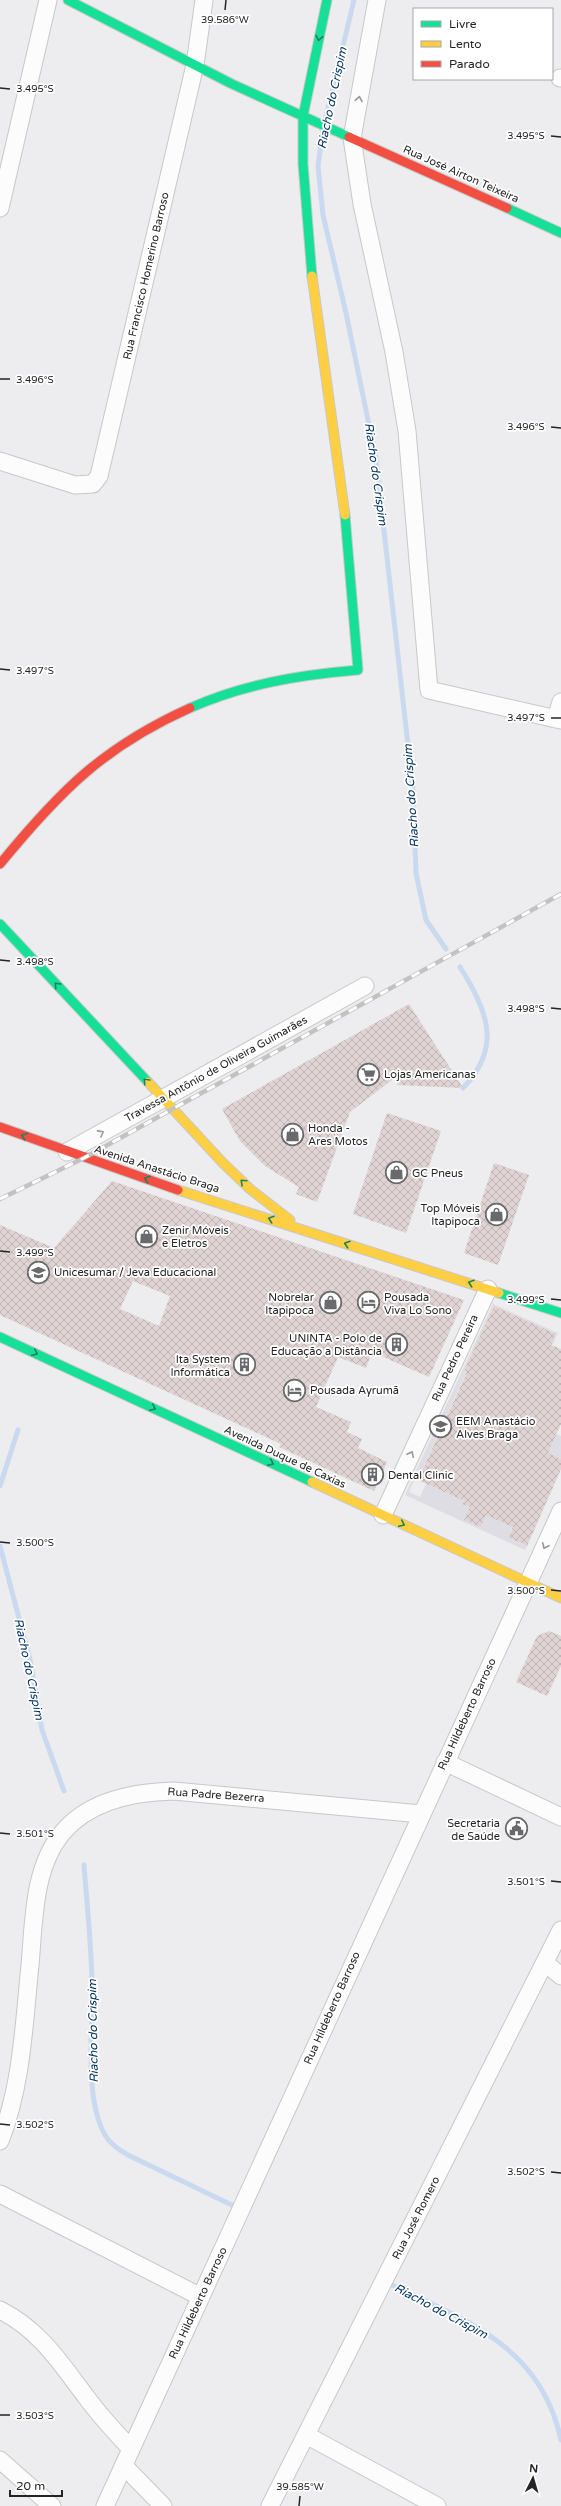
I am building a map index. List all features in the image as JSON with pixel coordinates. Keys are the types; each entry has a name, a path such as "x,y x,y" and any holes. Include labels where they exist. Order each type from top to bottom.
{"street":[{"path":"0,208 48,0"},
{"name":"Rua José Airton Teixeira","path":"68,0 194,65 561,233"},
{"name":"Rua Francisco Homerino Barroso","path":"0,461 75,485 93,484 100,471 194,65 204,0"},
{"path":"0,864 56,798 93,765 150,728 200,703 248,686 296,676 358,670 345,517 310,258 303,164 303,116 327,0"},
{"path":"377,0 352,138 362,204 394,352 407,431 429,690 558,720 561,702"},
{"name":"Avenida Anastácio Braga","path":"0,924 168,1104 250,1189 308,1231"},
{"name":"Travessa Antônio de Oliveira Guimarães","path":"67,1152 168,1104 365,986"},
{"name":"Avenida Anastácio Braga","path":"0,1127 67,1152 561,1313"},
{"name":"Rua Pedro Pereira","path":"383,1515 488,1289"},
{"name":"Avenida Duque de Caxias","path":"0,1337 561,1598"},
{"name":"Rua Hildeberto Barroso","path":"105,2506 561,1511"},
{"path":"445,1762 561,1817"},
{"name":"Rua Padre Bezerra","path":"0,2141 12,2102 18,2074 35,1912 44,1868 63,1832 82,1815 114,1799 146,1792 188,1792 421,1814"},
{"name":"Rua José Romero","path":"270,2506 561,1930"},
{"path":"545,1963 561,1976"},
{"path":"0,2194 201,2298"},
{"path":"0,2310 25,2324 39,2337 87,2398 131,2449"},
{"path":"306,2435 412,2500 437,2506"},
{"path":"0,2460 52,2506"},
{"path":"124,2466 163,2506"}],"shaded area":[{"name":"EEM Anastácio Alves Braga","path":"493,1304 558,1333 519,1417 561,1436 561,1459 548,1453 465,1375 418,1479 415,1478 409,1492 420,1497 426,1484 464,1501 462,1504 470,1507 465,1520 481,1527 486,1515 514,1523 508,1537 526,1546 561,1469 525,1550 405,1495","holes":["494,1306 556,1334 526,1399 464,1371"]}],"building":[{"name":"Lojas Americanas","path":"409,1004 463,1088 397,1085 401,1073 350,1112 317,1202 296,1194 299,1187 265,1166 240,1141 222,1109"},
{"name":"GC Pneus","path":"387,1113 441,1131 406,1233 353,1214"},
{"name":"Top Móveis Itapipoca","path":"494,1163 529,1175 498,1265 464,1253"},
{"path":"112,1181 464,1300 429,1377 372,1352 366,1368 338,1357 316,1407 351,1422 347,1432 362,1439 358,1448 387,1462 374,1491 279,1447 281,1444 0,1315 0,1225 54,1248","holes":["133,1281 170,1296 159,1326 120,1309"]},
{"path":"494,1306 556,1334 551,1345 561,1349 561,1424 548,1453 561,1459 561,1469 527,1546 508,1537 513,1527 486,1515 481,1527 464,1520 470,1507 462,1504 464,1501 418,1480 467,1372 464,1371"},
{"path":"549,1631 561,1636 561,1666 547,1696 516,1682 537,1636"}],"waterway":[{"name":"Riacho do Crispim","path":"325,121 354,0"},
{"name":"Riacho do Crispim","path":"323,130 318,166 323,215 346,313 376,459 413,790 416,873 426,920 446,949"},
{"name":"Riacho do Crispim","path":"460,967 477,998 487,1028 487,1043 483,1058 475,1073 463,1088"},
{"name":"Riacho do Crispim","path":"0,1486 18,1430"},
{"name":"Riacho do Crispim","path":"0,1546 31,1664 42,1730 64,1791"},
{"name":"Riacho do Crispim","path":"84,1865 90,1937 92,2081 98,2119 105,2135 109,2141 128,2155 238,2208"},
{"name":"Riacho do Crispim","path":"386,2282 443,2309 470,2324 495,2340 517,2358 536,2381 551,2407 561,2440"}],"railway":[{"path":"0,1199 84,1158 561,894"}],"traffic: fast":[{"path":"68,0 232,84 349,137"},
{"path":"312,276 303,164 303,116 327,0"},
{"path":"507,208 561,233"},
{"path":"190,708 231,693 272,682 358,670 345,515"},
{"path":"0,924 148,1082"},
{"path":"499,1293 561,1313"},
{"path":"0,1337 312,1482"}],"traffic: slow":[{"path":"312,276 345,515"},
{"path":"148,1082 222,1162 250,1189 290,1220"},
{"path":"178,1190 499,1293"},
{"path":"312,1482 561,1598"}],"traffic: jam":[{"path":"349,137 507,208"},
{"path":"0,864 43,814 85,773 107,755 132,739 159,723 190,708"},
{"path":"0,1127 178,1190"}],"place":[{"name":"Lojas Americanas","path":"369,1074"},
{"name":"Honda - Ares Motos","path":"293,1134"},
{"name":"GC Pneus","path":"397,1173"},
{"name":"Top Móveis Itapipoca","path":"496,1214"},
{"name":"Zenir Móveis e Eletros","path":"147,1236"},
{"name":"Unicesumar / Jeva Educacional","path":"39,1272"},
{"name":"Nobrelar Itapipoca","path":"330,1303"},
{"name":"Pousada Viva Lo Sono","path":"369,1303"},
{"name":"UNINTA - Polo de Educação a Distância","path":"397,1344"},
{"name":"Ita System Informática","path":"245,1365"},
{"name":"Pousada Ayrumã","path":"295,1390"},
{"name":"EEM Anastácio Alves Braga","path":"440,1427"},
{"name":"Dental Clinic","path":"372,1475"},
{"name":"Secretaria de Saúde","path":"516,1829"}]}
